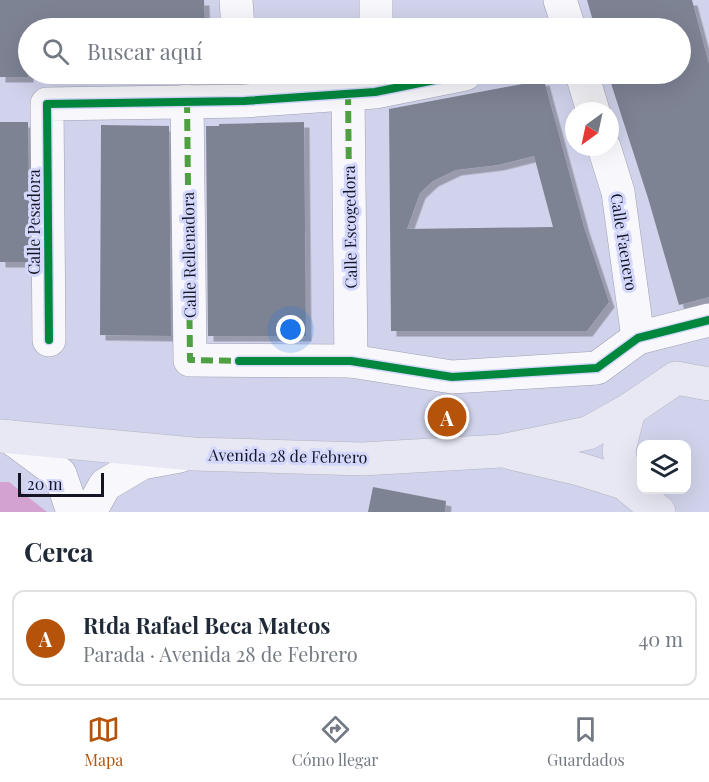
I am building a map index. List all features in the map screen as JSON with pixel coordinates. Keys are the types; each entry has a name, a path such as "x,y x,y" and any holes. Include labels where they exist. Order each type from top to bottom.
{"main road":[{"name":"Avenida 28 de Febrero","path":"3,432 193,454 362,459 501,451 588,433 676,378 709,384"},
{"path":"628,410 619,450 624,483 659,512"},
{"name":"Avenida 28 de Febrero","path":"501,451 579,469 624,483"}],"street":[{"path":"236,0 237,18"},
{"path":"376,0 376,18"},
{"path":"560,0 566,18"},
{"path":"187,102 243,87 382,84"},
{"path":"585,84 590,102"},
{"name":"Calle Escogedora","path":"351,362 349,182 366,86"},
{"name":"Calle Pesadora","path":"48,340 47,104 187,102"},
{"name":"Calle Rellenadora","path":"187,102 190,360 351,362"},
{"name":"Calle Faenero","path":"607,156 618,192 638,338"},
{"path":"351,362 452,377 597,368 638,338 709,320"},
{"path":"3,432 60,474 73,512"},
{"path":"90,512 105,485 142,463 193,454"}],"shaded area":[{"path":"0,482 9,482 47,512 0,512"}],"building":[{"path":"0,0 204,0 205,18 18,18 18,77 0,77"},
{"path":"587,0 692,0 709,64 709,297 679,305 619,102 617,102 611,84 691,84 691,18 592,18"},
{"path":"523,84 545,84 584,227 609,302 587,331 391,331 389,109","holes":["534,156 553,227 407,229 420,193 433,181 456,170 498,165"]},
{"path":"0,122 28,122 30,262 0,262"},
{"path":"304,122 306,336 208,336 206,126"},
{"path":"101,125 169,126 171,336 100,335"},
{"path":"373,487 446,501 445,512 368,512"}],"marked path":[{"path":"348,93 349,182"},
{"path":"187,101 190,360 239,361"}],"cycle path":[{"path":"49,340 47,104 244,101 375,92 415,84"},
{"path":"239,361 351,361 452,377 597,368 638,338 709,320"}],"place":[{"name":"Rtda Rafael Beca Mateos","path":"447,417"}]}
